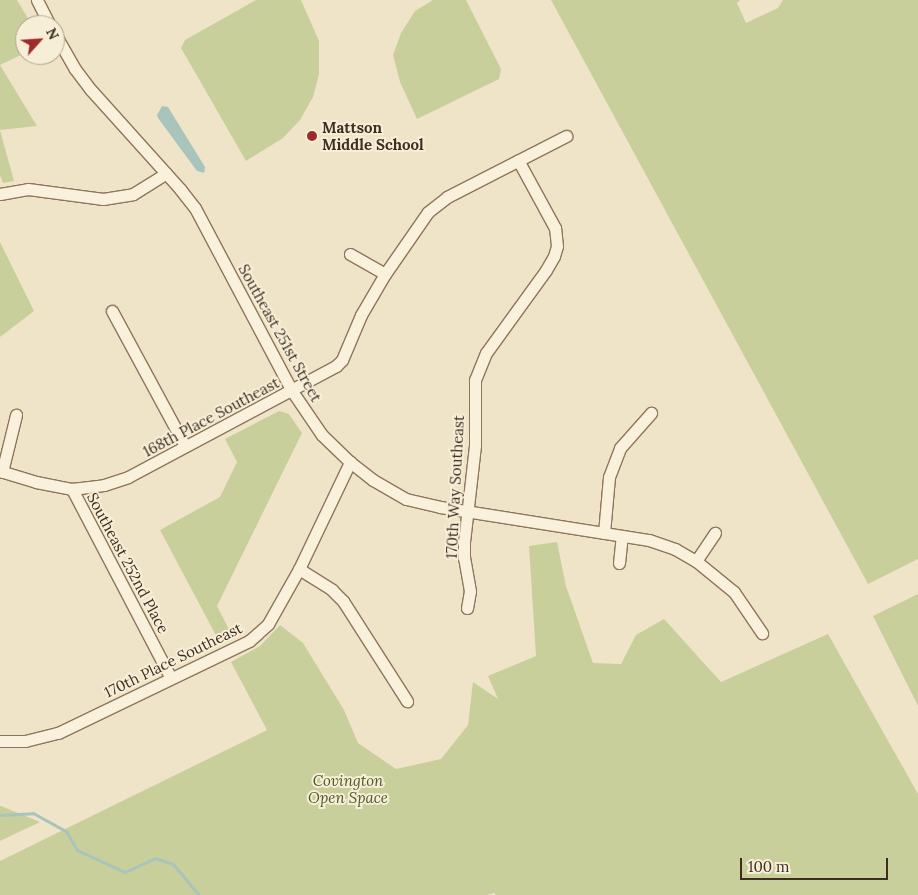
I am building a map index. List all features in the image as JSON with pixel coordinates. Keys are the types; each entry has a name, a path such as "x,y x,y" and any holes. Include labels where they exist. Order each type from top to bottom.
{"street":[{"path":"37,0 45,15"},
{"name":"Southeast 251st Street","path":"65,52 75,69 91,90 195,208 292,391 322,435 350,462 373,480 406,499 648,540 675,549 696,561 734,592 750,611 762,633"},
{"name":"168th Place Southeast","path":"1,472 36,482 72,489 104,485 128,477 336,366 342,360 361,315 385,274 428,212 436,205 566,136"},
{"name":"170th Way Southeast","path":"467,608 470,591 464,542 475,445 475,380 486,353 546,270 557,246 555,228 518,160"},
{"path":"0,194 28,189 103,199 133,194 166,173"},
{"path":"350,254 385,274"},
{"path":"112,311 185,446"},
{"path":"604,533 608,477 620,448 652,413"},
{"path":"1,472 16,415"},
{"name":"170th Place Southeast","path":"0,741 25,741 58,733 257,634 268,624 299,569 350,462"},
{"name":"Southeast 252nd Place","path":"72,489 171,678"},
{"path":"696,561 715,533"},
{"path":"619,562 622,536"},
{"path":"299,569 332,590 343,601 406,701"}],"green space":[{"path":"0,0 17,0 26,15 15,15 15,58 0,65"},
{"path":"256,0 301,0 319,41 319,74 313,97 300,120 283,138 246,161 181,48 185,40"},
{"path":"433,0 466,0 501,69 499,79 417,119 400,82 393,55 401,33 415,11"},
{"path":"551,0 740,0 737,3 746,23 778,8 783,0 918,0 918,559 868,584"},
{"path":"0,65 37,126 0,130"},
{"path":"0,130 14,181 3,183 0,175"},
{"path":"0,242 34,311 0,337"},
{"path":"279,411 289,414 302,433 217,606 233,637 220,643 160,530 220,497 237,462 225,439"},
{"name":"Covington Open Space","path":"557,542 566,586 593,663 621,664 636,635 664,619 721,682 828,634 918,794 918,895 496,895 494,893 487,895 0,895 0,861 267,730 231,662 260,646 280,625 303,643 344,710 358,743 396,769 441,759 468,725 473,682 498,699 488,676 536,656 529,546"},
{"path":"918,594 918,706 873,616"},
{"path":"1,806 40,822 0,841"}],"water":[{"path":"162,106 168,107 205,167 204,173 197,171 158,118 157,115"}],"waterway":[{"path":"0,815 33,813 66,831 77,850 125,872 155,858 173,864 199,895"}],"place":[{"name":"Mattson Middle School","path":"312,136"}]}
